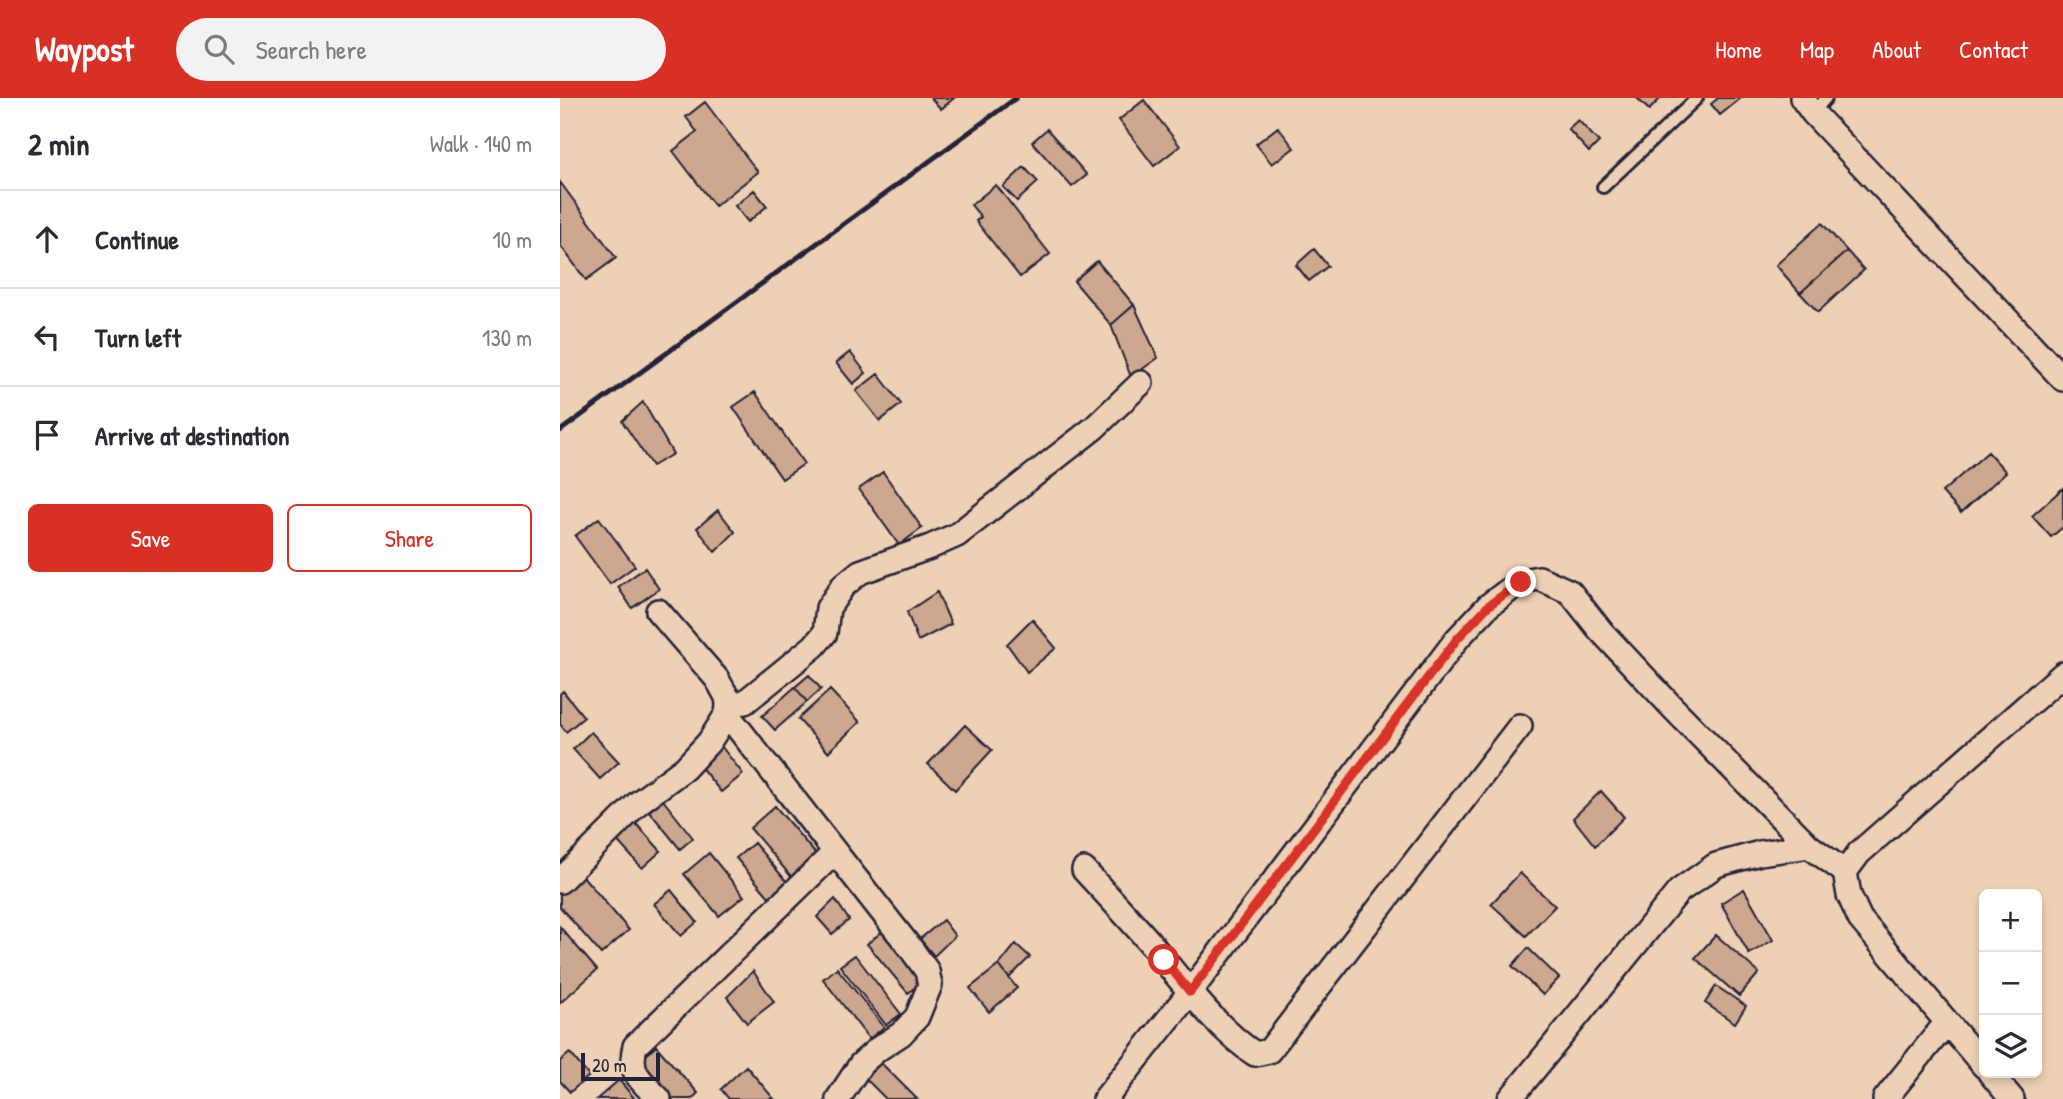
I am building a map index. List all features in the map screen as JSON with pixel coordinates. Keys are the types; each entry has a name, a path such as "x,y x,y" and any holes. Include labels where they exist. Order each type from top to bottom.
{"street":[{"path":"1814,103 2063,379"},
{"path":"560,881 638,803 685,768 709,742 728,710 745,702 814,646 825,633 828,608 843,586 860,572 957,535 1094,428 1142,383"},
{"path":"1105,1099 1190,992 1457,639 1488,606 1521,582 1539,578 1570,592 1600,630 1673,708 1809,846 1845,872 1849,895 1860,919 1979,1060"},
{"path":"658,611 717,679 727,697 728,710 927,971 930,985 917,1017 901,1034 861,1064 838,1099"},
{"path":"1845,872 1859,853 2063,674"},
{"path":"1084,870 1190,992 1242,1045 1255,1054 1269,1052 1520,726"},
{"path":"1510,1099 1679,891 1716,865 1760,853 1809,846"},
{"path":"659,1099 635,1074 632,1060 635,1046 835,852"},
{"path":"1885,1099 1947,1022"},
{"path":"1994,1078 2012,1099"}],"lane":[{"path":"1603,187 1697,98"}],"building":[{"path":"931,98 954,98 941,109"},
{"path":"1637,98 1661,98 1649,110"},
{"path":"1718,98 1741,98 1720,115 1711,104"},
{"path":"1144,100 1180,146 1154,166 1119,120"},
{"path":"705,102 758,172 715,206 673,151 697,132 686,117"},
{"path":"1578,120 1599,142 1589,152 1568,129"},
{"path":"1278,127 1294,148 1272,164 1256,144"},
{"path":"1047,129 1087,175 1072,187 1032,142"},
{"path":"1024,167 1038,182 1017,201 1003,187"},
{"path":"560,182 616,258 586,280 560,245"},
{"path":"996,185 1050,254 1020,277 976,221 981,217 971,205"},
{"path":"754,190 767,206 748,222 735,206"},
{"path":"1822,223 1847,251 1800,293 1776,265"},
{"path":"1314,249 1328,266 1309,281 1296,265"},
{"path":"1847,251 1864,270 1818,312 1800,293"},
{"path":"1097,261 1134,305 1111,325 1074,281"},
{"path":"1134,305 1158,358 1131,377 1111,325"},
{"path":"850,352 866,373 853,384 836,363"},
{"path":"878,374 901,404 880,421 856,391"},
{"path":"755,392 804,464 782,479 733,407"},
{"path":"643,402 673,454 652,466 622,421"},
{"path":"1988,452 2006,472 1961,513 1942,492"},
{"path":"883,472 922,528 899,545 859,489"},
{"path":"2063,488 2063,527 2051,537 2032,516"},
{"path":"718,510 735,532 715,552 697,528"},
{"path":"599,518 635,566 610,584 575,536"},
{"path":"645,568 659,589 632,608 618,587"},
{"path":"937,592 951,624 918,641 907,612"},
{"path":"1032,619 1056,648 1027,672 1007,644"},
{"path":"809,675 821,689 807,702 795,687"},
{"path":"795,687 807,702 775,730 762,716"},
{"path":"830,690 860,722 828,752 798,719"},
{"path":"563,691 584,717 566,732 560,724 560,694"},
{"path":"965,725 992,750 955,790 928,764"},
{"path":"591,732 619,762 600,779 573,749"},
{"path":"721,746 743,774 721,792 699,765"},
{"path":"1601,791 1624,817 1595,846 1573,818"},
{"path":"663,800 693,838 680,849 649,811"},
{"path":"775,806 819,858 794,880 750,828"},
{"path":"630,817 661,851 642,868 612,835"},
{"path":"754,843 787,882 769,897 736,858"},
{"path":"709,853 744,896 719,916 684,874"},
{"path":"1520,873 1555,906 1526,936 1491,904"},
{"path":"581,874 629,930 601,954 560,907 560,892"},
{"path":"1744,889 1773,940 1749,954 1721,903"},
{"path":"671,890 697,922 681,936 654,904"},
{"path":"835,899 849,920 832,934 817,917"},
{"path":"943,920 955,936 934,956 920,939"},
{"path":"560,927 597,970 560,1003"},
{"path":"883,931 924,980 908,993 867,944"},
{"path":"1716,935 1759,973 1739,996 1695,958"},
{"path":"1016,944 1030,957 1009,978 999,965"},
{"path":"1528,948 1559,978 1543,995 1512,966"},
{"path":"855,955 901,1014 886,1025 840,966"},
{"path":"999,965 1017,988 989,1012 970,988"},
{"path":"837,968 884,1027 869,1039 823,979"},
{"path":"753,971 774,1002 747,1023 727,997"},
{"path":"1716,986 1746,1006 1735,1023 1705,1003"},
{"path":"656,1046 698,1093 692,1099 673,1099 639,1062"},
{"path":"570,1053 589,1076 570,1092 560,1081 560,1061"},
{"path":"881,1063 917,1099 886,1099 865,1078"},
{"path":"746,1066 774,1099 729,1099 721,1089"},
{"path":"619,1080 635,1099 597,1099"}],"railway":[{"path":"560,431 1016,98"}],"route":[{"path":"1164,960 1190,992 1457,639 1488,606 1521,582"}]}
